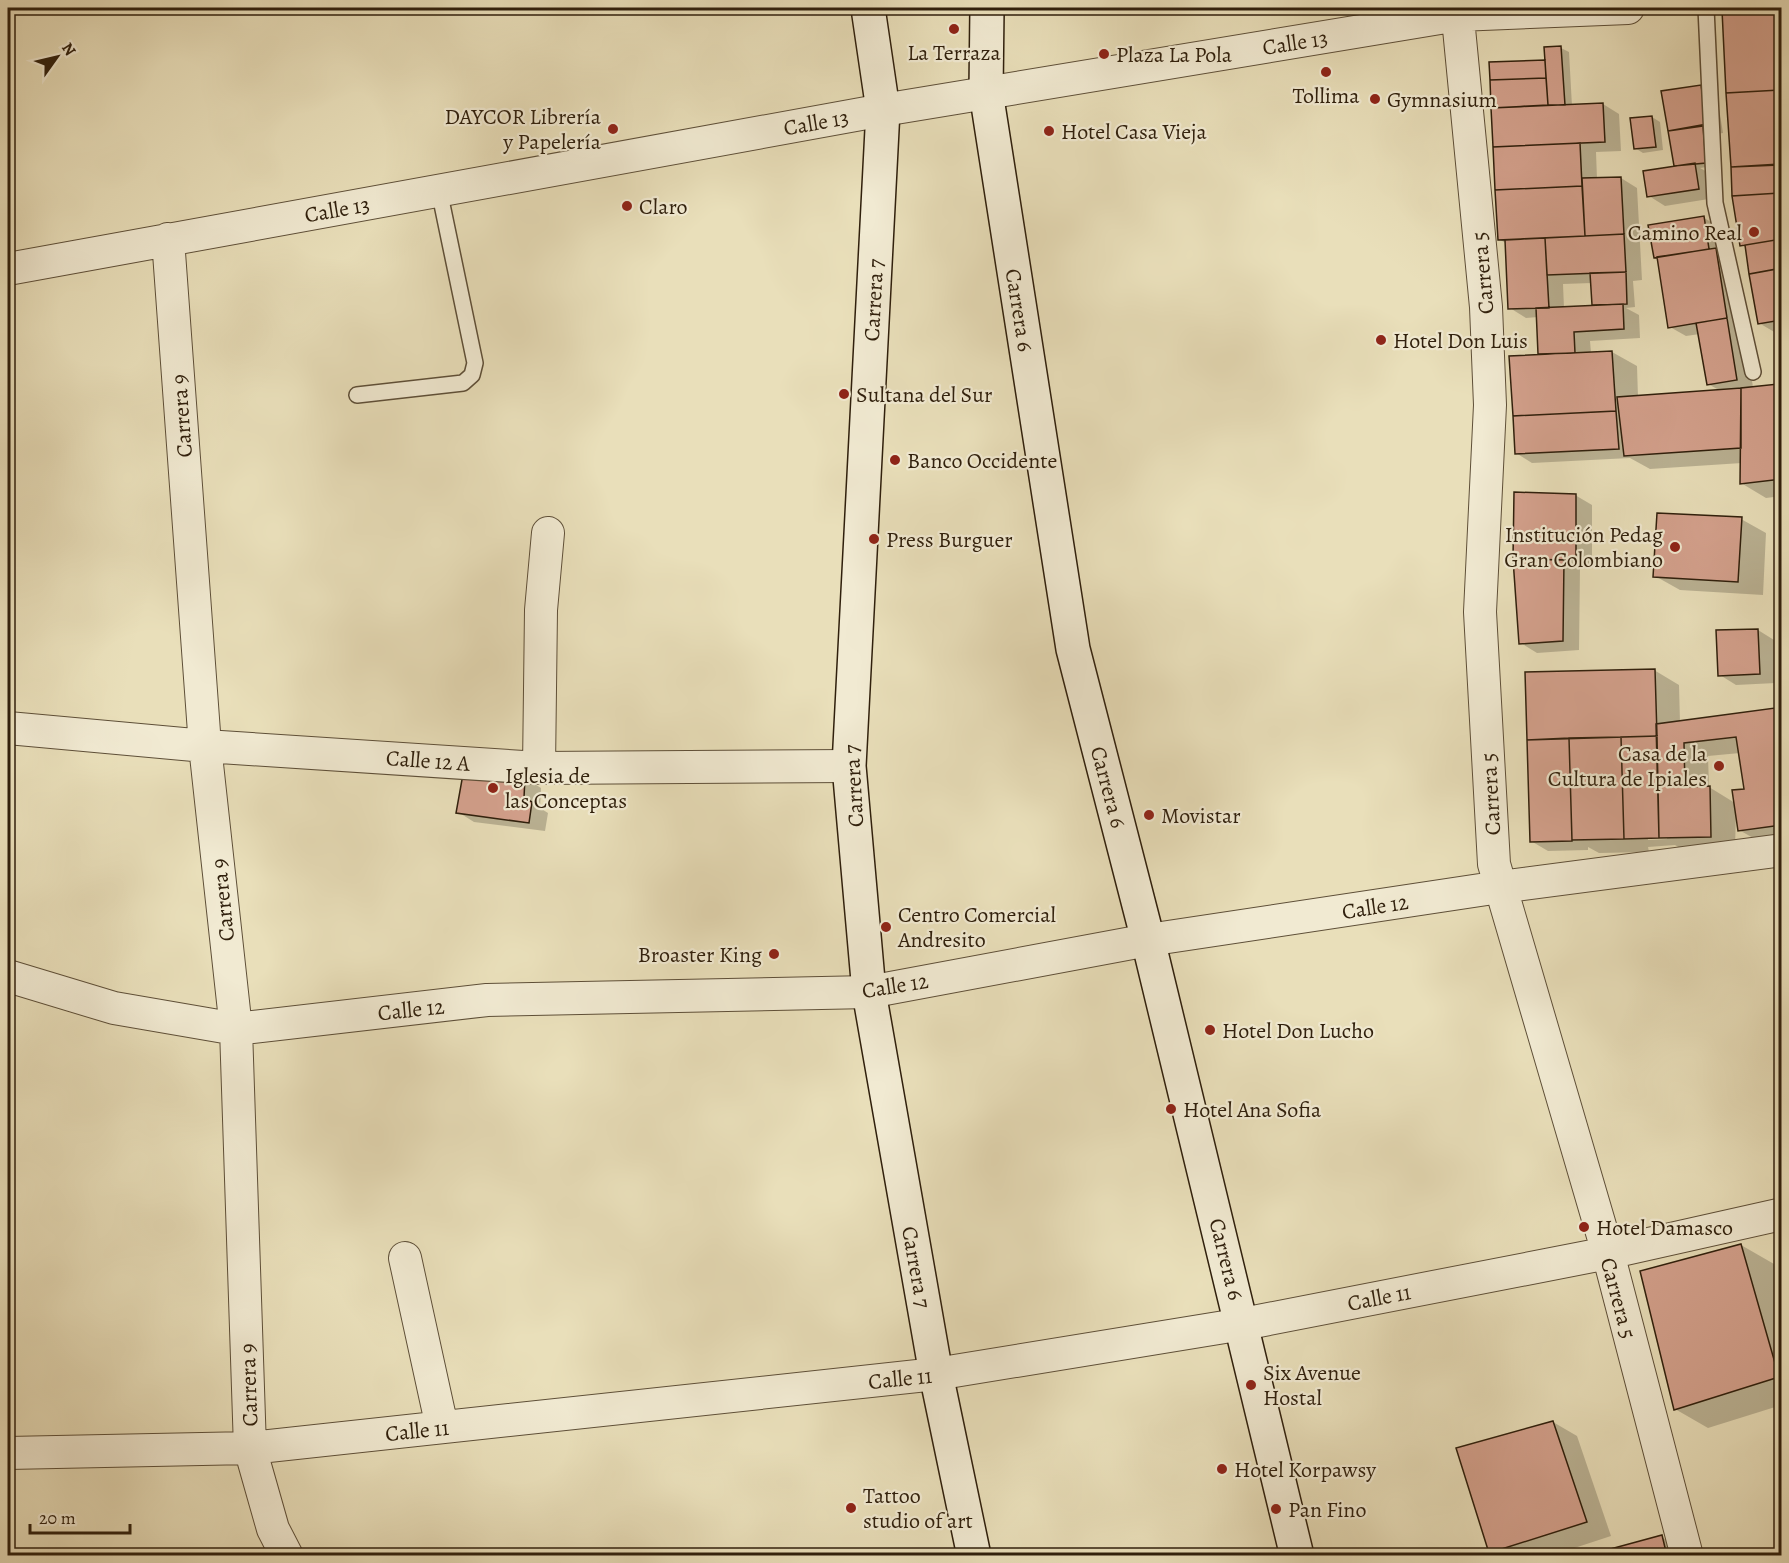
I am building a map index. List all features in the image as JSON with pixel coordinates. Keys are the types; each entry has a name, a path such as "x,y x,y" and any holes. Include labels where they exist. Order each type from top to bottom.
{"main road":[{"name":"Carrera 7","path":"868,8 884,110 849,766 869,992 936,1374 974,1556"},
{"name":"Carrera 6","path":"987,8 986,92 1073,649 1148,940 1298,1556"}],"street":[{"name":"Calle 13","path":"8,269 884,110 1457,11 1628,8"},
{"name":"Carrera 5","path":"1457,11 1486,318 1490,405 1480,612 1494,864 1608,1253 1687,1556"},
{"name":"Carrera 9","path":"168,239 205,746 236,1029 250,1448 273,1529 287,1556"},
{"path":"539,768 541,610 548,533"},
{"name":"Calle 12 A","path":"8,728 205,746 539,768 849,766"},
{"name":"Calle 12","path":"8,976 114,1008 236,1029 488,1000 869,992 1148,940 1500,887 1782,850"},
{"name":"Calle 11","path":"8,1453 250,1448 936,1374 1243,1324 1608,1253 1782,1214"},
{"path":"405,1258 441,1427"}],"lane":[{"path":"1706,8 1715,203 1753,372"},
{"path":"357,395 463,383 472,375 475,363 439,190"}],"building":[{"path":"1782,8 1782,90 1726,93 1722,10"},
{"path":"1561,46 1565,105 1548,105 1544,47"},
{"path":"1545,60 1546,78 1490,80 1489,62"},
{"path":"1546,78 1548,105 1491,108 1490,80"},
{"path":"1701,85 1707,124 1668,131 1661,91"},
{"path":"1782,90 1782,164 1731,167 1726,93"},
{"path":"1603,103 1605,142 1493,147 1491,108"},
{"path":"1652,116 1656,147 1634,149 1630,118"},
{"path":"1703,126 1706,163 1674,166 1668,131"},
{"path":"1580,143 1582,186 1495,190 1493,147"},
{"path":"1695,163 1699,189 1647,197 1643,171"},
{"path":"1782,165 1782,193 1732,196 1731,167"},
{"path":"1621,177 1624,234 1585,236 1582,178"},
{"path":"1582,186 1585,236 1498,240 1495,190"},
{"path":"1782,193 1782,239 1740,246 1732,196"},
{"path":"1704,216 1709,249 1654,258 1648,225"},
{"path":"1624,234 1626,272 1547,275 1545,238"},
{"path":"1545,238 1549,308 1508,309 1505,240"},
{"path":"1782,239 1782,268 1749,274 1745,245"},
{"path":"1716,248 1727,318 1668,328 1657,257"},
{"path":"1782,268 1782,320 1758,324 1749,274"},
{"path":"1626,272 1627,304 1592,305 1590,273"},
{"path":"1623,304 1624,329 1574,332 1575,353 1538,354 1536,308"},
{"path":"1727,318 1737,380 1707,385 1696,323"},
{"path":"1612,351 1616,411 1513,416 1509,356"},
{"path":"1778,384 1782,479 1740,484 1741,388"},
{"path":"1741,388 1741,448 1624,456 1617,397"},
{"path":"1616,411 1619,449 1515,454 1513,416"},
{"path":"1514,492 1576,494 1576,560 1513,559"},
{"path":"1657,513 1742,517 1738,582 1653,577"},
{"path":"1513,559 1564,560 1563,641 1519,644"},
{"path":"1758,629 1760,674 1718,676 1716,630"},
{"path":"1655,669 1657,736 1527,740 1525,672"},
{"path":"1775,708 1782,748 1782,825 1738,831 1732,790 1744,789 1736,737 1684,743 1685,787 1710,786 1711,837 1659,838 1656,724"},
{"path":"1657,736 1659,838 1624,839 1621,737"},
{"path":"1621,737 1624,839 1572,840 1569,738"},
{"path":"1569,738 1572,841 1530,842 1527,740"},
{"name":"Iglesia de las Conceptas","path":"463,774 525,777 524,798 532,802 529,823 456,813"},
{"path":"1741,1244 1779,1377 1674,1410 1640,1271"},
{"path":"1553,1421 1587,1522 1489,1553 1456,1448"},
{"path":"1662,1535 1667,1556 1605,1556 1603,1551"}],"place":[{"name":"La Terraza","path":"954,29"},
{"name":"Plaza La Pola","path":"1104,54"},
{"name":"Tollima","path":"1326,72"},
{"name":"Gymnasium","path":"1375,99"},
{"name":"DAYCOR Librería y Papelería","path":"613,129"},
{"name":"Hotel Casa Vieja","path":"1049,131"},
{"name":"Claro","path":"627,206"},
{"name":"Camino Real","path":"1754,232"},
{"name":"Hotel Don Luis","path":"1381,340"},
{"name":"Sultana del Sur","path":"844,394"},
{"name":"Banco Occidente","path":"895,460"},
{"name":"Press Burguer","path":"874,539"},
{"name":"Institución Pedag Gran Colombiano","path":"1675,547"},
{"name":"Casa de la Cultura de Ipiales","path":"1719,766"},
{"name":"Iglesia de las Conceptas","path":"493,788"},
{"name":"Movistar","path":"1149,815"},
{"name":"Centro Comercial Andresito","path":"886,927"},
{"name":"Broaster King","path":"774,954"},
{"name":"Hotel Don Lucho","path":"1210,1030"},
{"name":"Hotel Ana Sofia","path":"1171,1109"},
{"name":"Hotel Damasco","path":"1584,1227"},
{"name":"Six Avenue Hostal","path":"1251,1385"},
{"name":"Hotel Korpawsy","path":"1222,1469"},
{"name":"Tattoo studio of art","path":"851,1508"},
{"name":"Pan Fino","path":"1276,1509"}]}
